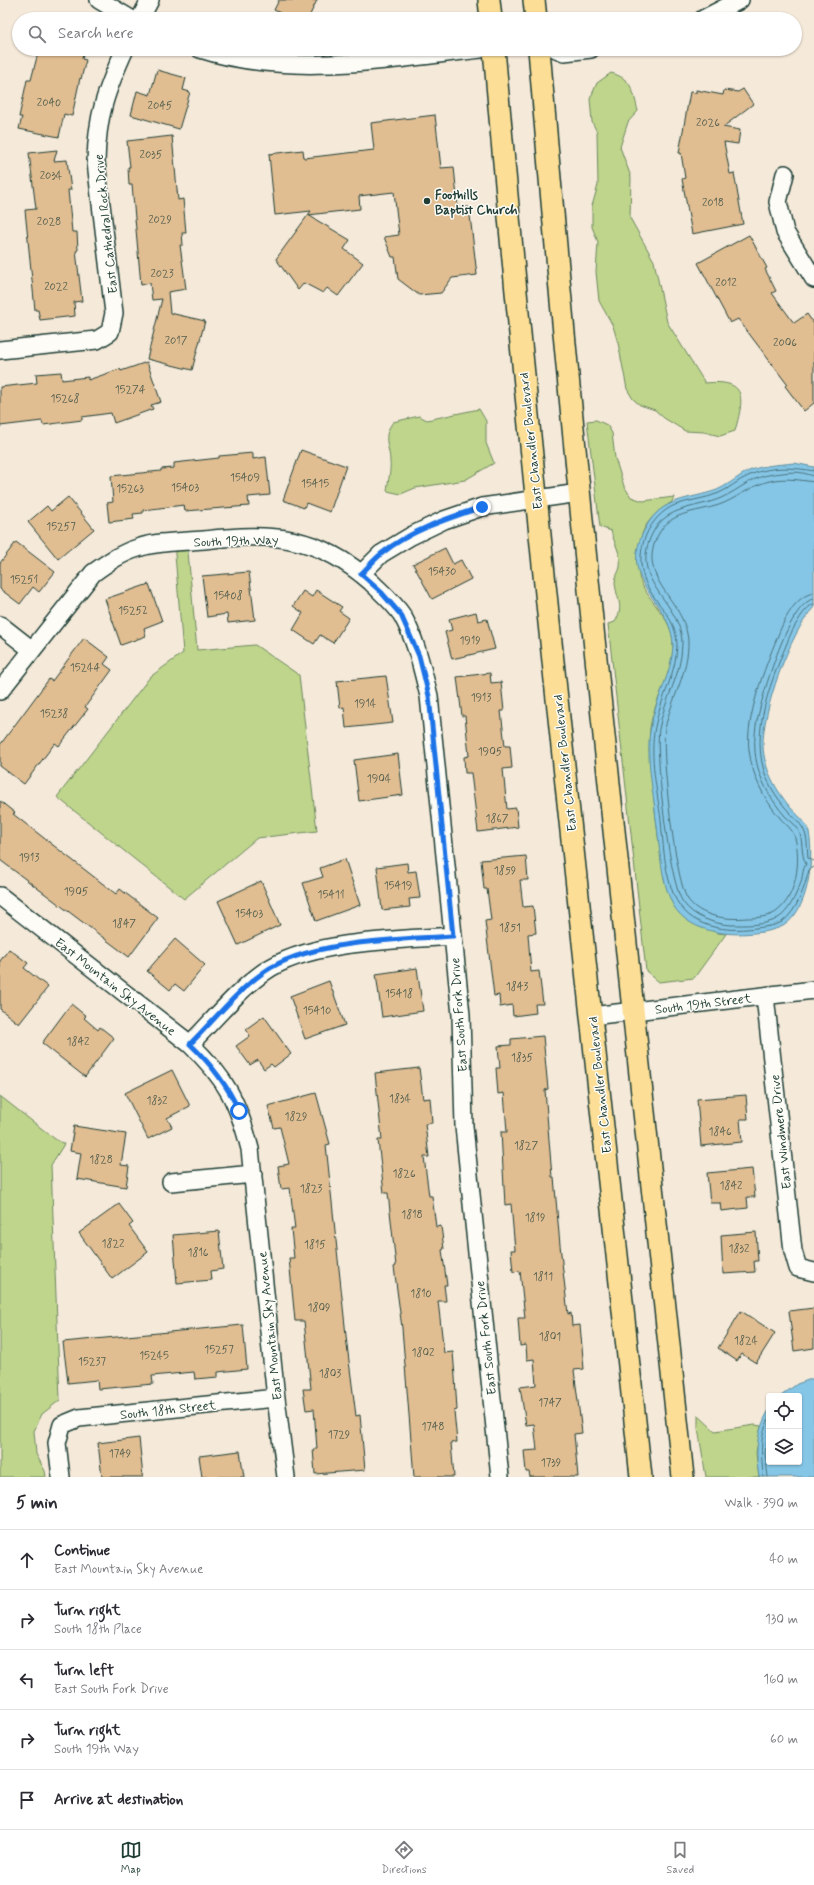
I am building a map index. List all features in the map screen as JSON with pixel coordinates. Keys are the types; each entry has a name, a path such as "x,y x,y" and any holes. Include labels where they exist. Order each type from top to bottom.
{"main road":[{"path":"489,0 490,12"},
{"path":"534,0 535,12"},
{"name":"East Chandler Boulevard","path":"495,56 513,271 535,499 641,1477"},
{"path":"540,56 558,274 579,493 683,1477"}],"street":[{"path":"99,0 119,12"},
{"path":"144,12 150,0"},
{"path":"717,12 740,0"},
{"name":"East Cathedral Rock Drive","path":"0,350 97,340 110,332 114,313 96,162 100,112 106,91 122,56"},
{"path":"226,56 244,61 305,65 411,56"},
{"path":"785,174 778,202 785,232 814,279"},
{"path":"361,574 381,554 411,536 444,520 482,507 579,493"},
{"name":"South 19th Way","path":"0,691 92,572 112,559 138,547 227,537 278,536 304,542 333,554 361,574"},
{"name":"East South Fork Drive","path":"361,574 381,592 401,615 419,656 429,696 460,1015 464,1126 500,1477"},
{"path":"0,625 32,650"},
{"name":"East Mountain Sky Avenue","path":"0,896 190,1044 209,1062 224,1081 233,1097 250,1149 276,1398 286,1477"},
{"path":"190,1044 241,991 265,971 297,955 331,947 453,936"},
{"name":"South 19th Street","path":"591,1016 814,990"},
{"name":"East Windmere Drive","path":"765,996 793,1251 806,1270"},
{"path":"171,1182 253,1174"},
{"name":"South 18th Street","path":"61,1477 57,1443 62,1425 79,1418 276,1398"}],"green space":[{"path":"611,73 624,79 631,87 638,111 628,122 620,147 631,177 630,218 654,261 667,322 705,383 729,384 736,388 740,393 740,409 735,431 720,436 704,432 685,431 664,418 655,410 640,405 633,399 627,389 613,326 599,301 596,272 598,242 592,227 592,206 598,185 597,132 592,122 590,99 597,83"},
{"path":"479,409 486,421 486,443 494,463 465,480 415,488 401,494 387,491 390,472 390,456 387,433 393,422 419,416 427,420"},
{"path":"596,420 607,425 612,433 615,458 624,486 631,497 643,501 674,497 672,502 656,514 645,527 640,542 639,573 640,580 644,588 669,625 673,643 670,665 652,717 649,736 657,826 667,888 718,933 726,934 694,978 659,982 646,971 608,624 615,622 620,606 615,582 620,562 619,554 611,531 600,527 587,421"},
{"path":"187,541 197,650 255,645 299,675 317,831 257,838 184,899 57,797 150,677 183,653 174,542"},
{"path":"0,1096 55,1139 64,1144 51,1165 60,1400 42,1414 34,1431 36,1454 45,1471 46,1477 0,1477"},
{"path":"698,1415 715,1431 755,1425 761,1426 756,1453 759,1477 706,1477 698,1428"}],"water":[{"path":"794,463 814,467 814,607 796,635 779,673 767,713 763,746 768,771 780,794 804,821 808,828 811,856 810,870 804,897 799,909 792,919 783,926 768,931 729,934 716,932 691,923 681,915 673,905 665,885 650,772 649,736 656,705 670,666 673,646 671,630 640,578 637,563 638,547 646,527 652,517 668,505 686,498 717,490 743,474 755,469"},
{"path":"814,1378 814,1477 759,1477 757,1459 758,1442 761,1426 766,1416 766,1465 802,1465 802,1393 785,1393 797,1384"}],"building":[{"path":"279,0 317,0 311,12 278,12 274,10"},
{"path":"37,56 83,56 82,59 86,60 81,79 80,78 72,116 64,114 59,137 19,129 22,117 19,117 27,80 31,80"},
{"path":"157,70 186,78 183,90 190,92 179,129 131,115 137,91 150,95"},
{"path":"743,89 753,104 723,127 740,130 738,144 724,142 730,174 734,173 743,224 692,234 682,179 685,178 681,153 679,153 690,92 696,93 696,90 723,95 724,90 738,92"},
{"name":"Foothills Baptist Church","path":"435,115 441,168 454,167 458,208 469,207 477,275 452,278 441,293 419,295 398,279 395,257 392,257 384,237 399,235 394,192 359,196 360,209 308,215 311,211 275,215 269,154 303,150 304,158 374,150 371,123"},
{"path":"172,136 178,200 183,199 186,233 182,233 183,245 180,245 186,289 168,292 170,313 205,321 192,370 147,359 162,299 152,300 150,283 141,285 132,185 129,185 128,167 130,167 127,141"},
{"path":"57,150 54,161 67,160 71,190 68,190 72,232 77,232 78,250 76,251 82,301 74,302 75,316 40,320 38,310 35,310 25,210 36,209 29,153"},
{"path":"308,215 350,240 344,249 363,263 338,296 327,288 323,293 304,283 298,290 276,259"},
{"path":"749,235 767,268 765,269 776,291 772,293 794,323 807,314 814,324 814,403 804,411 785,386 787,384 738,319 730,323 698,263"},
{"path":"147,362 161,402 151,405 153,409 114,423 111,413 82,417 82,420 43,425 42,421 0,426 0,387 37,383 36,374 61,372 62,380 88,377 88,380"},
{"path":"301,450 346,466 330,512 306,503 304,508 283,500"},
{"path":"253,453 253,459 266,457 270,495 248,497 249,506 185,511 184,505 143,510 143,513 133,514 134,519 109,522 107,503 113,502 111,476 161,471 161,469 174,468 174,463 219,458 219,456"},
{"path":"68,497 94,529 58,559 28,522 47,506 51,511"},
{"path":"16,542 55,572 39,592 33,587 20,604 0,589 0,563"},
{"path":"445,548 453,564 461,560 471,579 432,599 413,564"},
{"path":"249,572 255,620 228,623 227,614 207,617 202,576"},
{"path":"149,584 162,621 144,628 146,636 121,645 105,599"},
{"path":"316,590 342,607 339,611 349,618 333,643 320,635 314,644 293,630 303,613 293,606 303,591 312,597"},
{"path":"476,612 478,621 487,619 495,649 452,659 445,632 452,630 449,619"},
{"path":"84,638 109,657 104,664 112,670 85,707 88,709 59,746 55,743 24,784 0,766 0,745 49,679 52,681"},
{"path":"490,673 491,683 501,682 504,711 501,711 505,746 510,746 512,768 503,769 507,809 516,808 518,827 478,832 471,773 465,773 464,757 469,756 465,716 462,716 457,677"},
{"path":"386,676 393,723 346,728 344,707 340,708 337,681"},
{"path":"398,754 403,795 359,801 354,760"},
{"path":"0,801 15,813 13,814 116,894 120,889 158,918 129,957 0,860"},
{"path":"526,856 528,880 520,880 523,907 533,906 536,933 528,934 531,972 539,971 543,1004 535,1004 536,1013 513,1016 512,1005 500,1007 499,995 494,996 485,921 491,920 487,889 484,889 481,860"},
{"path":"345,859 360,905 316,921 303,883 323,877 320,868"},
{"path":"407,863 408,872 416,871 420,898 409,899 410,907 382,910 377,867"},
{"path":"261,881 280,925 238,945 218,901"},
{"path":"175,939 205,965 184,991 175,984 170,990 147,971"},
{"path":"9,949 28,963 24,968 48,987 19,1024 0,1009 0,961"},
{"path":"417,968 423,1011 382,1017 376,974"},
{"path":"329,981 345,1025 305,1039 290,996"},
{"path":"71,1004 86,1016 84,1018 98,1030 100,1027 114,1038 85,1077 42,1043"},
{"path":"264,1016 291,1054 274,1067 271,1064 264,1069 258,1060 250,1065 236,1046 250,1036 246,1029"},
{"path":"543,1036 548,1089 545,1090 552,1177 554,1177 568,1314 571,1313 572,1326 580,1325 584,1369 574,1370 582,1433 574,1434 578,1477 530,1477 529,1472 526,1472 524,1451 537,1450 534,1424 526,1425 520,1387 536,1385 534,1359 527,1360 526,1345 520,1346 518,1318 525,1318 520,1271 513,1272 511,1250 515,1250 511,1204 505,1205 501,1132 507,1132 504,1093 498,1094 496,1068 500,1068 498,1046 511,1045 511,1039"},
{"path":"419,1068 423,1099 430,1098 432,1123 425,1124 429,1157 424,1157 429,1196 432,1196 436,1227 441,1226 444,1249 442,1250 447,1285 444,1285 446,1301 438,1301 444,1353 453,1352 457,1410 454,1411 457,1442 451,1443 454,1477 414,1477 402,1328 394,1267 396,1266 388,1193 384,1193 378,1140 382,1140 375,1073"},
{"path":"172,1070 190,1106 167,1118 172,1127 148,1139 125,1093"},
{"path":"316,1093 330,1144 326,1145 347,1345 356,1416 360,1415 365,1470 315,1474 313,1449 317,1449 314,1409 306,1410 303,1389 311,1389 304,1321 295,1321 289,1258 294,1258 291,1229 295,1229 290,1188 281,1189 278,1166 289,1164 280,1127 274,1128 268,1106"},
{"path":"746,1095 748,1119 740,1119 742,1142 701,1146 697,1099"},
{"path":"74,1126 126,1134 121,1165 129,1166 126,1187 77,1179 81,1153 70,1151"},
{"path":"752,1169 755,1197 747,1197 748,1208 721,1211 720,1203 710,1203 707,1173"},
{"path":"119,1204 133,1223 129,1226 148,1252 112,1279 79,1233"},
{"path":"219,1231 223,1269 211,1271 212,1280 177,1283 173,1235"},
{"path":"756,1232 758,1261 754,1261 755,1272 723,1274 721,1235"},
{"path":"814,1308 814,1348 794,1351 789,1311"},
{"path":"741,1311 775,1333 756,1363 742,1354 737,1361 718,1348"},
{"path":"243,1325 247,1369 218,1372 218,1377 195,1379 194,1372 152,1376 153,1384 98,1389 97,1380 68,1383 63,1342"},
{"path":"139,1438 143,1477 102,1477 98,1443"},
{"path":"240,1451 244,1477 202,1477 199,1456"}],"place":[{"name":"Foothills Baptist Church","path":"427,201"}],"route":[{"path":"239,1111 224,1081 209,1062 190,1044 241,991 265,971 297,955 331,947 453,936 429,696 419,656 401,615 381,592 361,574 381,554 411,536 444,520 482,507"}]}
